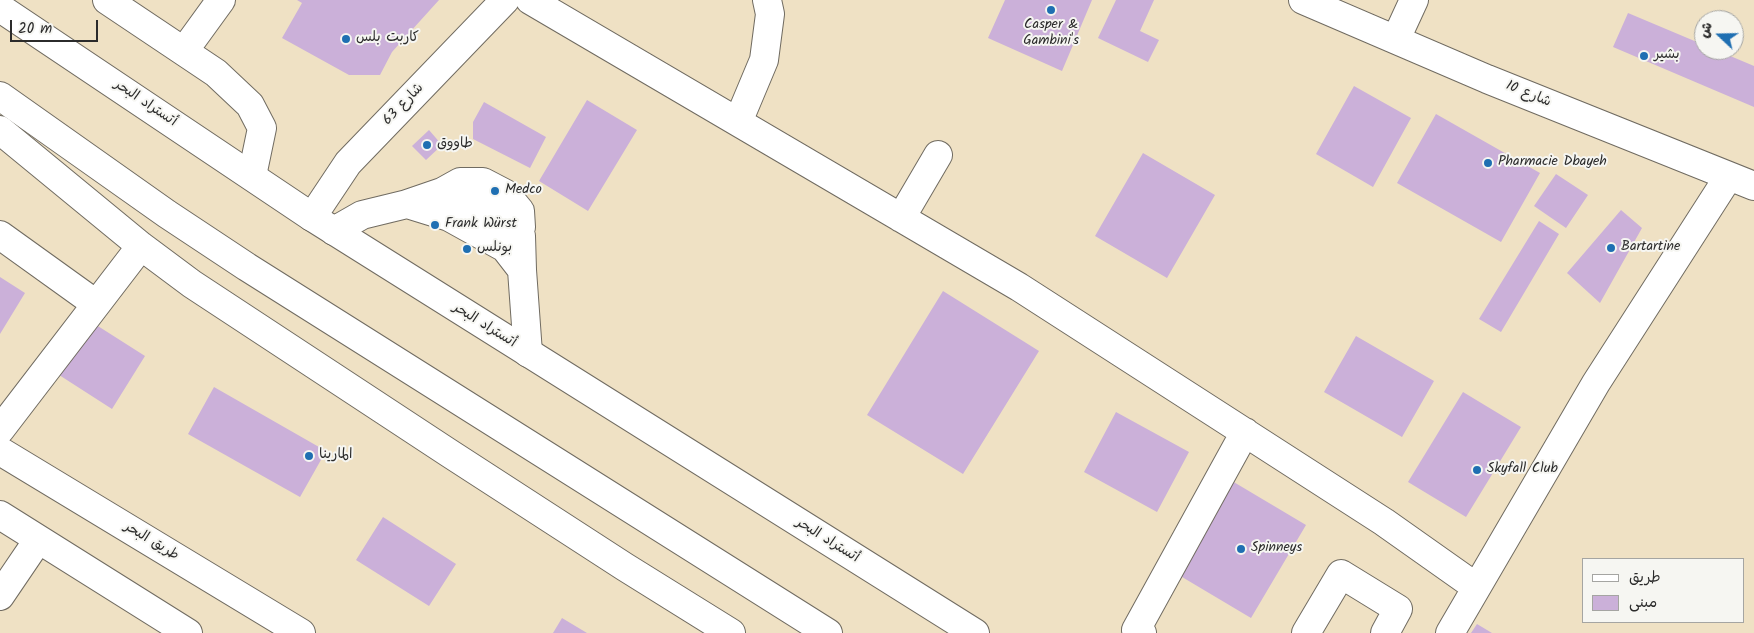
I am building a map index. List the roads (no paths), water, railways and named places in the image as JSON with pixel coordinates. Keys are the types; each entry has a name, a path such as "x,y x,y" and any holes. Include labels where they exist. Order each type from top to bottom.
{"main road":[{"path":"107,0 216,73 250,105 262,128 252,176"},
{"path":"184,51 221,0"},
{"name":"شارع 63","path":"323,224 348,163 505,0"},
{"path":"530,0 1019,287 1384,522 1476,587"},
{"path":"738,122 764,60 770,14 766,0"},
{"name":"شارع 10","path":"1304,0 1487,79 1754,186"},
{"path":"1396,39 1414,0"},
{"name":"أتستراد البحر","path":"0,8 323,224 974,633"},
{"path":"0,96 159,208 247,267 828,633"},
{"path":"0,130 141,246 192,284 625,567 731,633"},
{"path":"901,218 938,155"},
{"path":"1450,633 1596,383 1729,176"},
{"path":"323,224 407,204 442,192 476,202 499,213 521,236 528,353"},
{"path":"407,204 448,217 505,248 522,270"},
{"path":"0,236 96,304"},
{"path":"0,430 141,246"},
{"path":"1137,632 1245,432"},
{"name":"طريق البحر","path":"0,450 301,633"},
{"path":"0,516 188,633"},
{"path":"0,596 38,540"},
{"path":"1306,633 1341,574 1398,609 1385,633"}],"place":[{"name":"Casper & Gambini's","path":"1051,10"},
{"name":"كاربت بلس","path":"346,39"},
{"name":"بشير","path":"1644,56"},
{"name":"طاووق","path":"427,145"},
{"name":"Pharmacie Dbayeh","path":"1488,163"},
{"name":"Medco","path":"495,191"},
{"name":"Frank Würst","path":"435,225"},
{"name":"Bartartine","path":"1611,248"},
{"name":"بونلس","path":"467,249"},
{"name":"المارينا","path":"309,456"},
{"name":"Skyfall Club","path":"1477,470"},
{"name":"Spinneys","path":"1241,549"}]}
